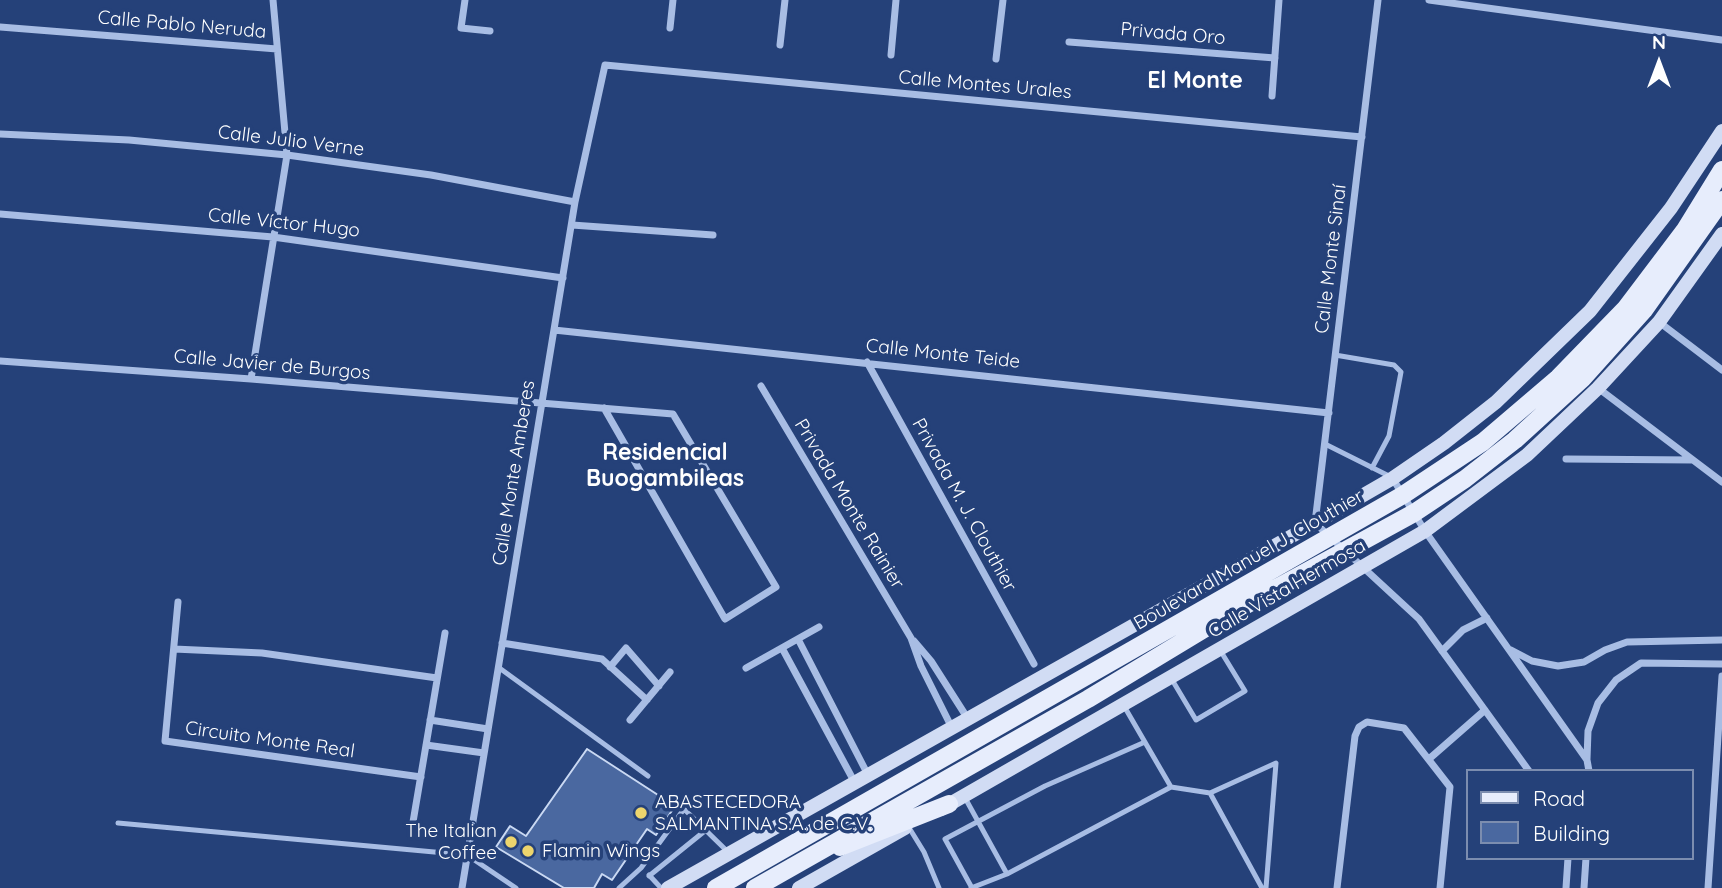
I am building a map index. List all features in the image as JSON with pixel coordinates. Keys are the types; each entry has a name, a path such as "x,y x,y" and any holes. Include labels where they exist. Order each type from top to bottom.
{"main road":[{"name":"Boulevard Manuel J. Clouthier","path":"716,888 1082,682 1329,535 1403,495 1483,442 1558,378 1626,307 1685,230 1718,177"},
{"name":"Boulevard Manuel J. Clouthier","path":"755,888 1088,699 1222,618 1414,513 1515,440 1583,378 1644,310 1721,204"},
{"path":"807,858 870,838 956,800"}],"street":[{"path":"251,379 287,155 273,0"},
{"path":"465,0 461,28 489,31"},
{"path":"670,28 673,0"},
{"path":"780,45 785,0"},
{"path":"891,55 896,0"},
{"path":"996,59 1003,0"},
{"path":"1272,96 1279,0"},
{"name":"Calle Monte Sinaí","path":"1315,523 1378,0"},
{"path":"1429,0 1722,40"},
{"name":"Calle Pablo Neruda","path":"0,27 277,48"},
{"name":"Privada Oro","path":"1069,42 1275,58"},
{"name":"Calle Montes Urales","path":"605,65 1362,137"},
{"name":"Calle Monte Amberes","path":"462,888 575,202 605,65"},
{"path":"668,888 1393,478 1496,402 1544,358 1632,261 1722,131"},
{"name":"Calle Julio Verne","path":"0,134 129,140 287,155 432,175 575,202"},
{"path":"1695,172 1718,177"},
{"name":"Calle Víctor Hugo","path":"0,214 274,237 563,278"},
{"path":"572,225 713,235"},
{"name":"Calle Vista Hermosa","path":"799,888 1425,531 1527,455 1598,388 1659,321 1722,234"},
{"path":"1659,321 1722,370"},
{"name":"Calle Monte Teide","path":"554,330 1328,413"},
{"name":"Calle Javier de Burgos","path":"0,361 251,379 542,404 604,408 673,414 776,587 725,619 604,408"},
{"name":"Privada M. J. Clouthier","path":"867,362 1034,664"},
{"name":"Privada Monte Rainier","path":"761,386 911,638 952,728"},
{"path":"1598,388 1722,482"},
{"path":"1566,459 1693,460"},
{"path":"1393,478 1425,531 1587,760"},
{"path":"1315,523 1400,599 1442,651 1528,769"},
{"name":"Circuito Monte Real","path":"178,602 165,741 421,777"},
{"path":"1442,651 1463,630 1487,618"},
{"path":"746,668 819,627"},
{"path":"413,822 445,633"},
{"name":"Privada Monte Rainier","path":"911,638 931,660 968,719"},
{"path":"798,639 868,775"},
{"path":"1508,649 1532,662 1558,666 1584,662 1605,650 1628,642 1722,640"},
{"path":"502,643 602,659 647,700"},
{"path":"610,667 626,648 659,686"},
{"path":"782,648 855,783"},
{"path":"174,649 274,655 437,678"},
{"path":"1588,769 1588,731 1598,703 1616,680 1641,663 1722,663"},
{"path":"630,720 670,672"},
{"path":"1708,888 1722,676"},
{"path":"1429,759 1485,710"},
{"path":"430,720 488,729"},
{"path":"1337,888 1359,727 1367,722 1404,728 1450,787 1440,888"},
{"path":"426,745 484,753"},
{"path":"1566,888 1568,860"},
{"path":"1584,888 1587,860"}],"lane":[{"path":"1335,355 1394,365 1401,372 1389,436 1372,468"},
{"path":"1325,444 1393,478"},
{"path":"1171,678 1196,720 1245,691 1220,650"},
{"path":"498,667 648,776"},
{"path":"1124,705 1171,787"},
{"path":"1145,742 1045,786 945,839 971,888 1007,874 1171,787 1210,793 1276,762 1264,888"},
{"path":"1210,793 1264,888"},
{"path":"956,800 978,821 1007,874"},
{"path":"619,888 641,868 684,809 729,853"},
{"path":"118,823 467,855 516,888"},
{"path":"908,826 924,852 939,888"},
{"path":"649,876 706,830"},
{"path":"641,868 661,888"}],"building":[{"path":"587,749 675,806 656,835 647,829 612,880 602,874 594,888 564,888 496,847 510,826 526,836"}],"place":[{"name":"ABASTECEDORA SALMANTINA S.A. de C.V.","path":"641,813"},
{"name":"The Italian Coffee","path":"511,842"},
{"name":"Flamin Wings","path":"528,851"}],"district":[{"name":"El Monte","path":"1195,81"},
{"name":"Residencial Buogambileas","path":"665,466"}]}
